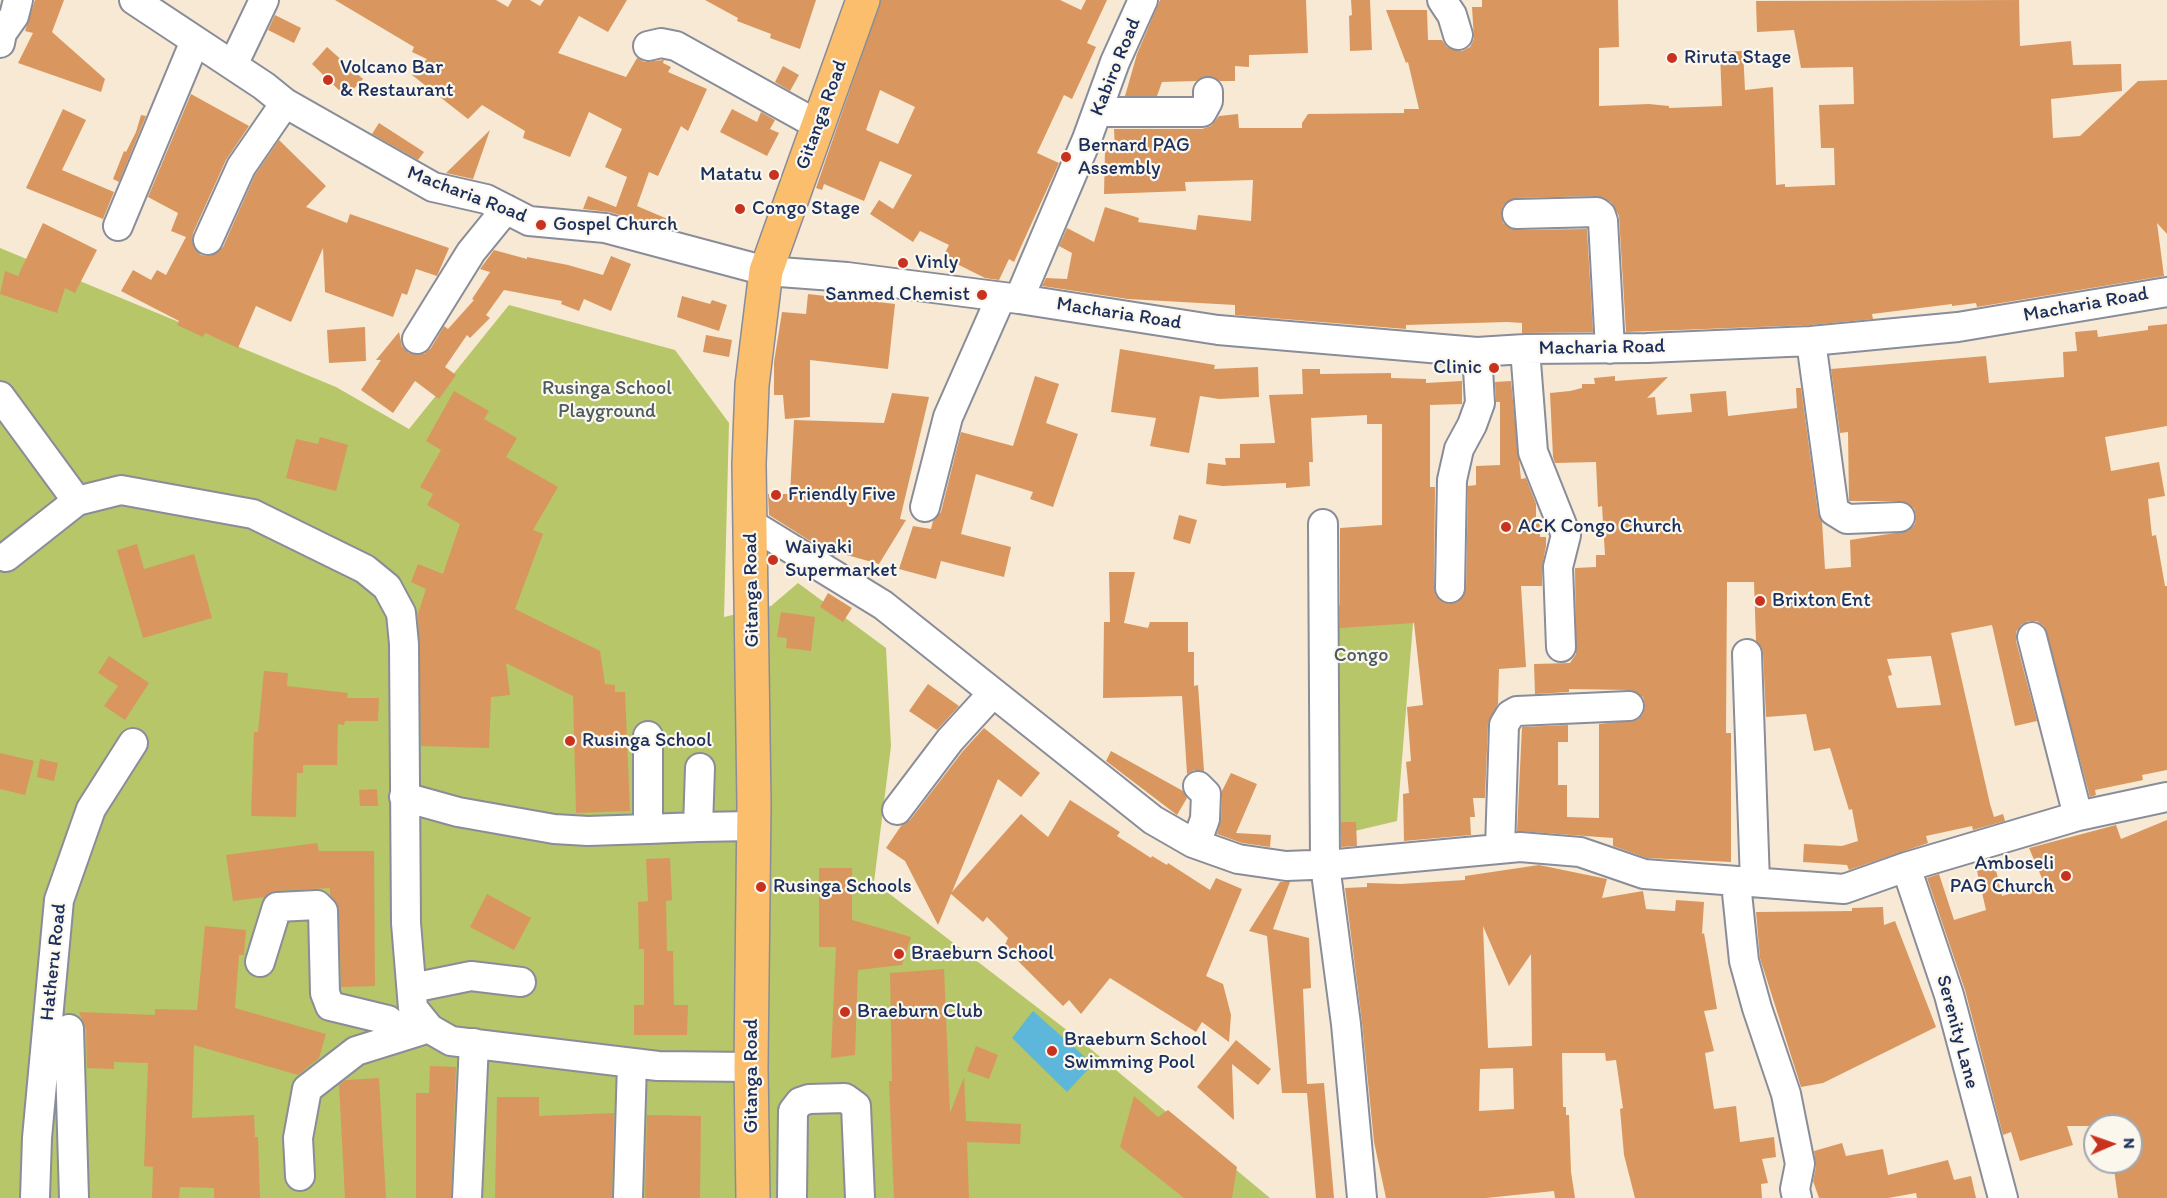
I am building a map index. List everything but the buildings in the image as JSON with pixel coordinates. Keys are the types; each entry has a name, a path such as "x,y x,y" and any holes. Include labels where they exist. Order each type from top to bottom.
{"main road":[{"name":"Gitanga Road","path":"753,1194 750,464 752,385 766,271 863,0"}],"street":[{"path":"0,43 18,0"},
{"name":"Macharia Road","path":"134,0 233,65 285,104 433,187 486,199 529,221 605,228 766,271 847,277 1010,298 1218,330 1477,352 1811,341 1958,327 2167,292"},
{"path":"233,65 264,0"},
{"name":"Kabiro Road","path":"925,507 948,417 1010,298 1097,112 1115,62 1143,0"},
{"path":"1442,0 1452,15 1458,35"},
{"path":"118,226 195,41"},
{"path":"648,46 661,44 676,46 818,125"},
{"path":"1097,112 1202,112 1208,101 1208,92"},
{"path":"208,240 241,167 285,104"},
{"path":"417,339 471,252 506,209"},
{"path":"1517,214 1597,212 1601,215 1610,349"},
{"path":"1811,341 1834,511 1847,519 1900,517"},
{"path":"1525,349 1533,452 1566,536 1558,567 1561,647"},
{"path":"1450,588 1452,480 1459,449 1480,403 1477,352"},
{"path":"0,396 77,501"},
{"path":"6,557 77,501 121,490 253,514 365,569 387,587 401,613 404,644 406,923 417,1032"},
{"path":"751,524 883,605 1153,820 1196,844 1238,860 1286,866 1325,865 1520,847 1580,852 1644,874 1844,889 1906,867 2078,816 2167,797"},
{"path":"1323,524 1325,865 1346,1024 1362,1198"},
{"path":"2032,637 2078,816"},
{"path":"1747,654 1744,961 1786,1094 1800,1164 1795,1189 1797,1198"},
{"path":"897,810 950,740 993,693"},
{"path":"1500,848 1504,725 1510,715 1517,711 1629,706"},
{"path":"648,736 648,829"},
{"name":"Hatheru Road","path":"35,1198 37,1138 59,900 92,809 133,743"},
{"path":"698,827 700,768"},
{"path":"1196,844 1205,819 1206,794 1198,786"},
{"path":"404,797 458,812 554,830 753,826"},
{"name":"Serenity Lane","path":"1906,867 1949,995 2003,1198"},
{"path":"260,962 277,907 317,905 323,911 325,993 330,1006 388,1020 417,1032 451,1041 658,1066 751,1067"},
{"path":"412,988 471,976 521,982"},
{"path":"69,1029 74,1198"},
{"path":"300,1176 298,1137 307,1089 356,1051 417,1032"},
{"path":"467,1198 474,1043"},
{"path":"628,1198 632,1063"},
{"path":"753,1194 792,1193 793,1111 800,1102 809,1099 845,1098 856,1106 860,1198"},
{"path":"37,1138 71,1135"}],"green space":[{"name":"Rusinga School Playground","path":"0,248 336,387 409,429 509,305 675,350 729,423 724,617 771,606 798,583 886,648 891,746 874,882 1081,1041 1270,1198 0,1198"},
{"name":"Congo","path":"1310,603 1414,611 1397,821 1321,839"}],"water":[{"name":"Braeburn School Swimming Pool","path":"1033,1011 1093,1064 1067,1092 1012,1038"}],"place":[{"name":"Riruta Stage","path":"1672,58"},
{"name":"Volcano Bar & Restaurant","path":"328,80"},
{"name":"Bernard PAG Assembly","path":"1066,157"},
{"name":"Matatu","path":"774,175"},
{"name":"Congo Stage","path":"740,209"},
{"name":"Gospel Church","path":"541,225"},
{"name":"Vinly","path":"903,263"},
{"name":"Sanmed Chemist","path":"982,295"},
{"name":"Clinic","path":"1494,368"},
{"name":"Friendly Five","path":"776,495"},
{"name":"ACK Congo Church","path":"1506,527"},
{"name":"Waiyaki Supermarket","path":"773,560"},
{"name":"Brixton Ent","path":"1760,601"},
{"name":"Rusinga School","path":"570,741"},
{"name":"Amboseli PAG Church","path":"2066,876"},
{"name":"Rusinga Schools","path":"761,887"},
{"name":"Braeburn School","path":"899,954"},
{"name":"Braeburn Club","path":"845,1012"},
{"name":"Braeburn School Swimming Pool","path":"1052,1051"}]}
